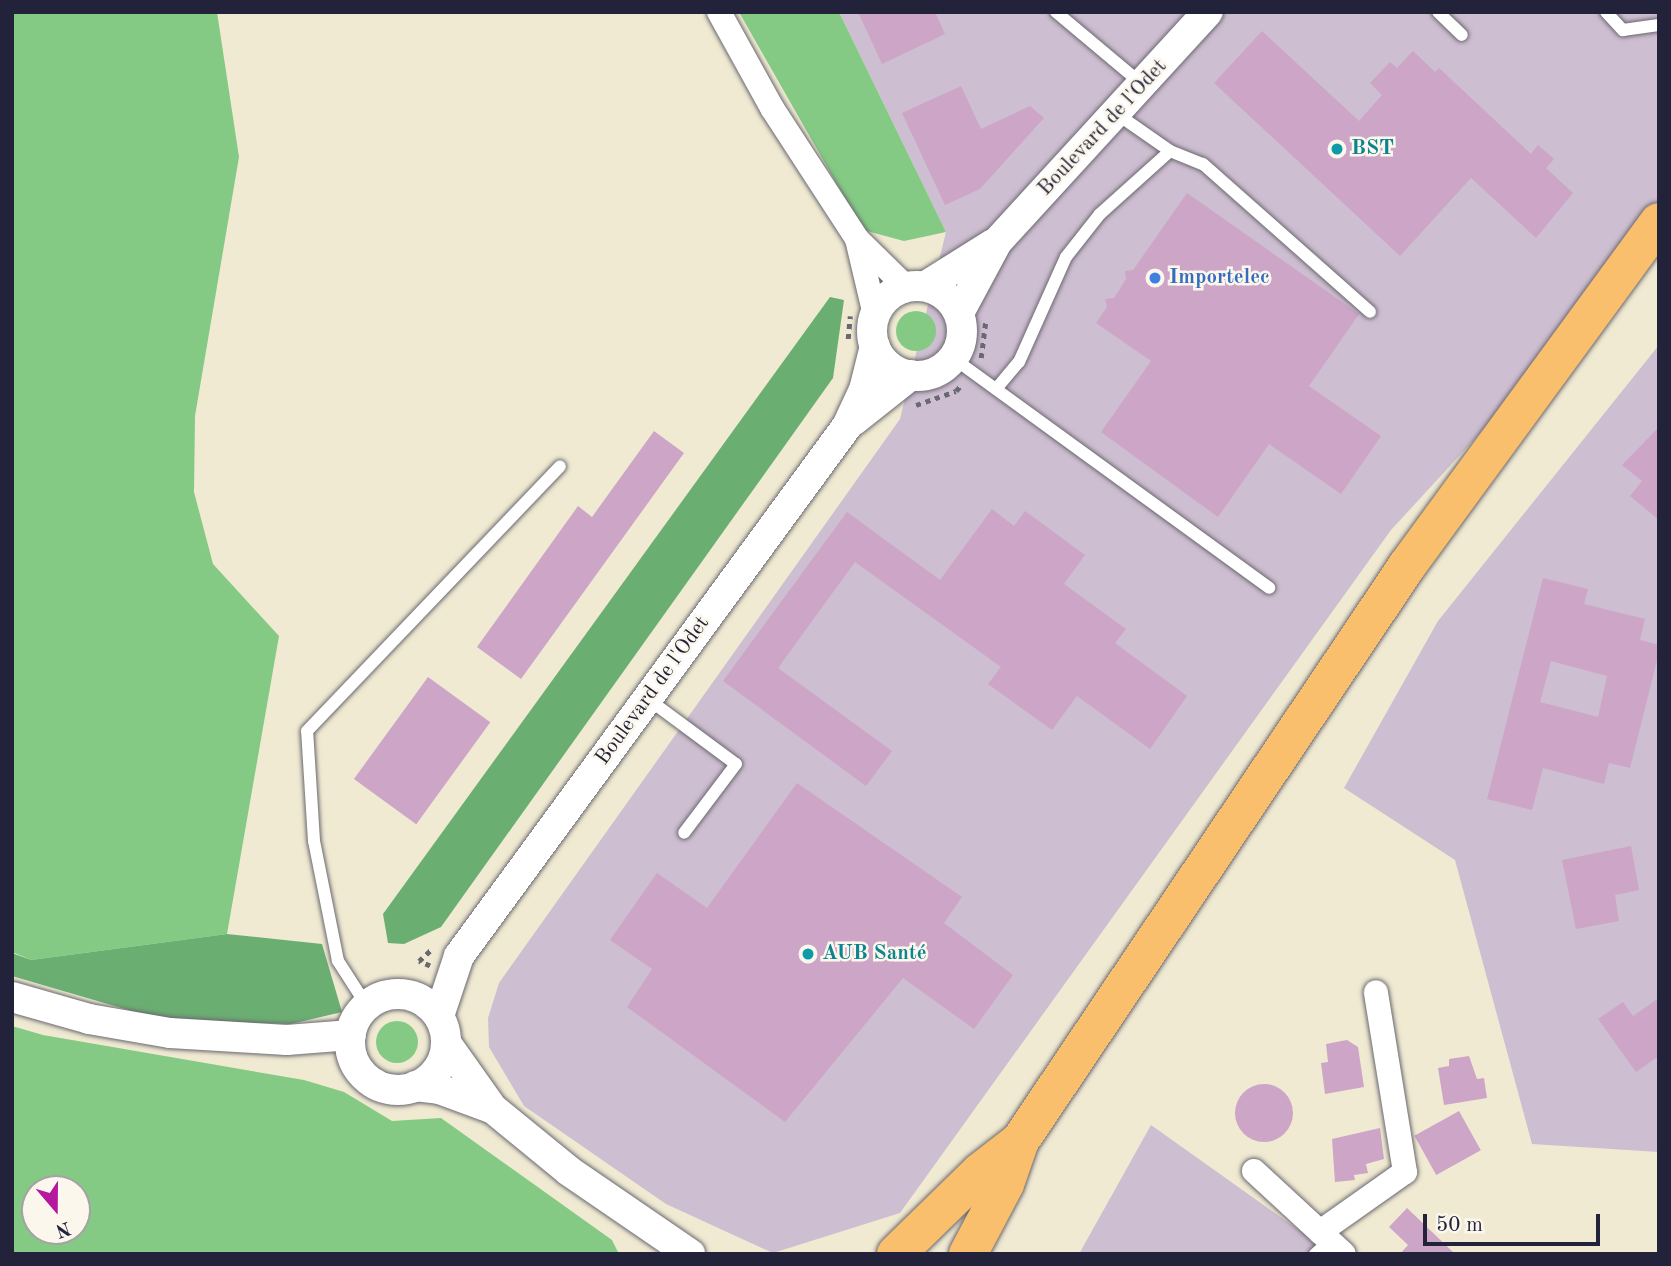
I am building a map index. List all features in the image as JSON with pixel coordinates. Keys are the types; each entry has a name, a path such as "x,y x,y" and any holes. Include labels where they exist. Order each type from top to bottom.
{"main road":[{"path":"968,1254 1005,1184 1020,1140 1407,566 1659,222"},
{"path":"896,1254 980,1172 1020,1140"}],"street":[{"path":"719,12 765,97 857,239 916,287 945,296 972,310"},
{"name":"Boulevard de l'Odet","path":"400,994 459,956 847,426 864,390 875,346 875,315 888,298 916,287 997,242 1144,85 1208,12"},
{"path":"857,239 875,315"},
{"name":"Boulevard de l'Odet","path":"847,426 911,375 962,364 962,336 997,242"},
{"path":"875,346 889,366 911,375"},
{"name":"Boulevard de l'Odet","path":"442,1029 459,956"},
{"path":"1254,1171 1327,1245 1405,1172 1376,992"},
{"path":"492,1108 439,1089 415,1086 391,1089 368,1079 354,1059 351,1035 368,1006 400,994 422,1000 492,1108 569,1171 685,1249 711,1254"},
{"path":"12,997 89,1019 170,1033 287,1040 351,1035"},
{"path":"415,1086 438,1069 442,1029"}],"lane":[{"path":"1056,12 1144,85"},
{"path":"1438,12 1462,35"},
{"path":"1606,12 1623,30 1659,25"},
{"path":"1117,114 1170,151 1203,164 1370,312"},
{"path":"996,389 1019,362 1066,257 1100,214 1170,151"},
{"path":"962,364 1269,588"},
{"path":"368,1006 338,961 314,841 307,731 559,466"},
{"path":"648,699 736,764 684,833"}],"path":[{"path":"909,407 956,391 962,364 985,346 972,310"}],"shaded area":[{"path":"839,12 1659,12 1659,239 1391,530 900,1213 773,1253 666,1204 524,1106 489,1047 488,1018 499,983 900,419 946,232"},
{"path":"1659,345 1659,1152 1532,1144 1455,860 1344,788 1438,621"},
{"path":"1151,1125 1324,1248 1329,1254 1079,1254"}],"green space":[{"path":"12,12 217,12 239,157 195,416 194,492 213,564 279,636 227,934 31,960 12,952"},
{"path":"739,12 839,12 946,232 904,241 863,230"},
{"path":"830,297 844,300 833,378 441,927 404,944 388,943 383,914"},
{"path":"916,311 924,312 930,317 935,323 935,339 930,345 924,350 916,351 908,350 902,345 897,339 896,331 897,323 902,317 908,312"},
{"path":"227,934 322,944 342,1012 291,1024 166,1021 12,976 12,953 31,960"},
{"path":"397,1021 412,1027 418,1042 412,1057 397,1063 382,1057 376,1042 382,1027"},
{"path":"12,1026 43,1035 304,1080 344,1092 392,1121 441,1118 612,1240 619,1254 12,1254"}],"building":[{"path":"858,12 935,12 945,34 882,64"},
{"name":"BST","path":"1262,31 1359,121 1382,95 1370,83 1390,62 1397,68 1413,51 1435,72 1439,68 1531,154 1538,145 1554,159 1546,168 1573,193 1536,238 1471,178 1400,256 1214,83"},
{"path":"961,86 981,129 1030,106 1044,118 980,189 945,205 902,113"},
{"path":"1187,193 1359,314 1309,386 1381,436 1341,494 1269,444 1218,517 1101,432 1151,361 1096,323 1107,307 1105,299 1114,298 1126,279 1125,271 1133,270"},
{"path":"1659,427 1659,520 1630,496 1642,481 1622,465"},
{"path":"654,431 684,453 521,679 477,647 578,506 592,517"},
{"path":"992,509 1014,526 1025,511 1085,555 1064,584 1126,629 1115,643 1187,696 1150,749 1077,696 1052,730 988,684 1001,667 855,562 778,668 892,751 866,786 723,681 847,512 940,580"},
{"path":"1543,578 1588,589 1584,604 1645,619 1640,640 1659,645 1659,652 1630,768 1609,763 1604,784 1543,768 1532,810 1487,799","holes":["1551,661 1607,676 1598,717 1540,702"]},
{"path":"428,677 490,722 416,824 354,779"},
{"name":"AUB Santé","path":"797,783 962,897 944,923 1013,975 974,1029 903,978 785,1122 627,1007 652,969 610,940 657,873 707,908"},
{"path":"1631,846 1639,890 1615,895 1619,921 1576,929 1562,860"},
{"path":"1659,998 1659,1056 1636,1072 1598,1019 1623,1002 1633,1016"},
{"path":"1347,1040 1358,1047 1364,1087 1325,1094 1321,1063 1328,1062 1326,1044"},
{"path":"1469,1056 1477,1079 1484,1078 1487,1098 1444,1105 1438,1068 1449,1066 1449,1059"},
{"path":"1258,1084 1270,1084 1285,1092 1293,1107 1293,1119 1285,1134 1270,1142 1258,1142 1243,1134 1235,1119 1235,1107 1243,1092"},
{"path":"1459,1111 1481,1150 1436,1175 1414,1136"},
{"path":"1380,1128 1384,1159 1366,1164 1368,1173 1354,1175 1355,1180 1335,1182 1332,1139"},
{"path":"1407,1208 1455,1254 1400,1254 1408,1245 1389,1227"}],"place":[{"name":"BST","path":"1337,149"},
{"name":"Importelec","path":"1155,278"},
{"name":"AUB Santé","path":"808,954"}]}
